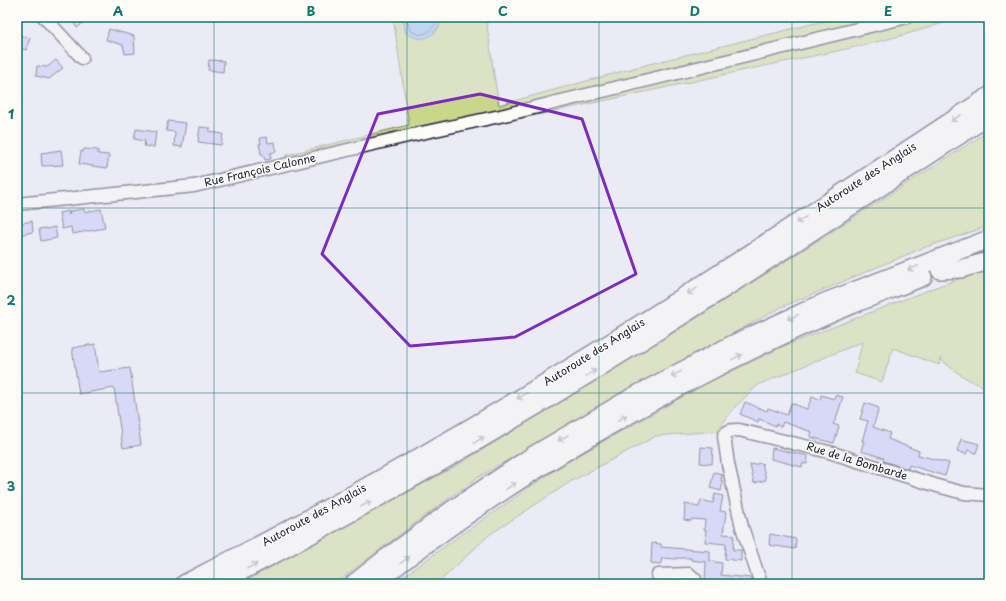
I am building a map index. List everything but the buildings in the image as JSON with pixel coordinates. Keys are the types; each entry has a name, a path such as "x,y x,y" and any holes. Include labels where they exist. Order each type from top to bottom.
{"highway":[{"name":"Autoroute des Anglais","path":"184,584 241,555 413,461 575,365 701,285 989,96"},
{"name":"Autoroute des Anglais","path":"217,584 424,472 584,377 701,304 989,116"},
{"path":"937,265 959,244 989,228"},
{"path":"374,584 458,521 537,469 640,408 753,349 937,265 989,239"},
{"path":"353,584 450,511 535,454 632,397 740,340 825,302 937,265 989,251"},
{"path":"937,265 960,269 989,260"}],"street":[{"path":"44,17 82,58"},
{"name":"Rue François Calonne","path":"17,204 194,186 412,134 500,116 907,17"},
{"name":"Rue de la Bombarde","path":"761,584 742,527 728,464 724,436 731,430 739,430 829,452 964,493 989,495"},
{"path":"658,575 689,574 695,579 696,584"}],"highlighted area":[{"path":"480,94 582,119 636,274 515,337 410,346 322,254 378,114"}],"green space":[{"path":"393,17 402,17 406,33 435,33 445,17 486,17 499,105 645,65 840,17 960,17 904,35 847,49 288,168 286,155 409,125"},
{"path":"989,131 989,226 923,248 782,307 623,393 477,478 335,584 240,584 461,463 695,319"},
{"path":"989,268 989,388 964,377 941,360 942,357 939,365 893,348 882,382 855,373 862,342 758,385 735,407 717,431 656,436 570,482 489,535 437,584 393,584 456,538 565,463 703,385 784,346"}],"water":[{"path":"402,17 445,17 433,33 425,38 419,38 413,37 406,33"}]}
